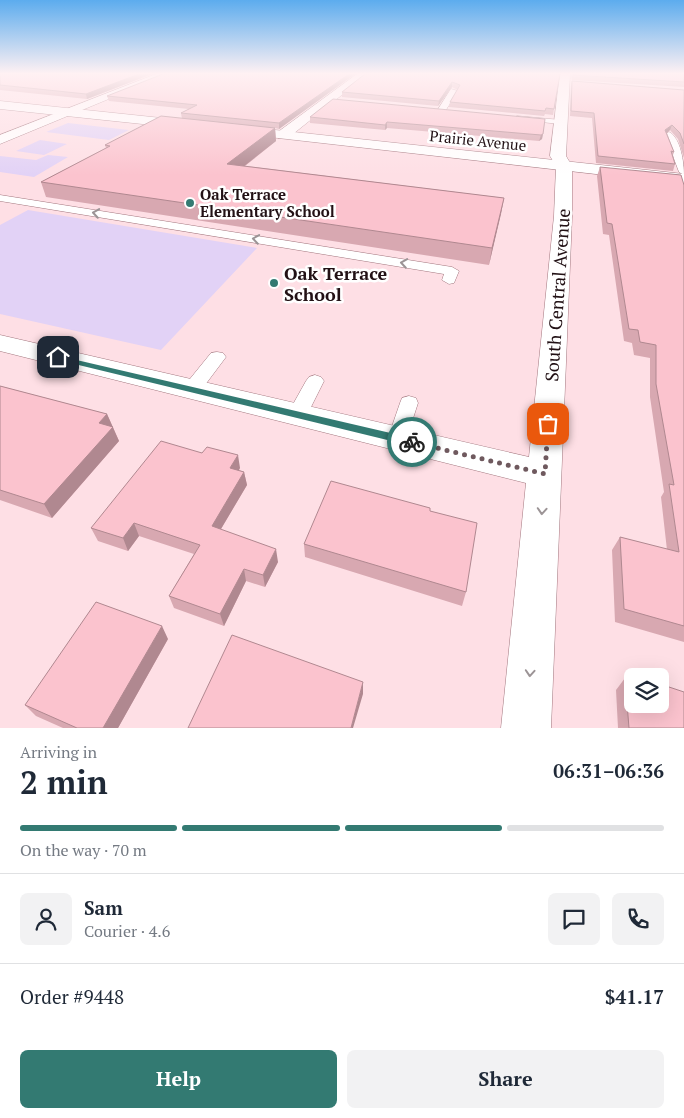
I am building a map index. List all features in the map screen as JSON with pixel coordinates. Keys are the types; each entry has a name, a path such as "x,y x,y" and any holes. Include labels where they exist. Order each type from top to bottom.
{"street":[{"path":"29,108 201,126"},
{"path":"0,140 78,108"},
{"path":"283,135 323,108"},
{"name":"South Central Avenue","path":"526,728 563,214 564,166 558,156 563,108"},
{"name":"Prairie Avenue","path":"220,128 684,179"},
{"path":"0,343 545,474"}],"lane":[{"path":"431,110 450,112"},
{"path":"507,117 561,122"},
{"path":"669,135 684,172"},
{"path":"0,198 300,251 378,263 452,271 449,280"},
{"path":"192,389 217,356"},
{"path":"297,415 315,381"},
{"path":"398,438 409,403"}],"shaded area":[{"path":"68,123 129,130 109,140 46,132"},
{"path":"40,140 67,144 44,155 16,151"},
{"path":"48,155 68,157 34,177 0,172 0,156 36,160"},
{"path":"28,210 257,248 161,350 0,314 0,225"}],"building":[{"path":"191,108 300,108 279,123 181,113"},
{"path":"322,108 428,108 545,119 543,134 541,135 387,122 385,125 310,117"},
{"path":"513,108 554,108 546,108 545,111"},
{"path":"571,108 684,108 684,144 680,133 672,125 665,130 674,152 671,151 675,164 598,156 594,113 571,111"},
{"path":"161,116 275,128 227,164 504,198 492,248 41,182 110,146 105,145"},
{"path":"600,167 681,175 684,185 684,626 624,609 620,537 679,552 669,484 674,485 656,384 656,345 640,342 638,330 629,329 612,224 607,223"},
{"path":"0,386 107,414 99,423 113,427 44,504 0,490"},
{"path":"161,441 202,453 207,447 238,455 230,468 244,472 212,526 276,549 263,575 244,569 220,614 169,596 200,545 134,523 123,538 91,528"},
{"path":"331,481 477,523 466,592 304,544"},
{"path":"96,602 162,626 103,728 77,728 25,705"},
{"path":"232,635 363,682 351,728 188,728"},
{"path":"669,687 684,692 684,728 629,728 628,713 669,713"}],"way so far":[{"path":"412,442 545,474 548,424"}],"place":[{"name":"Oak Terrace Elementary School","path":"190,203"},
{"name":"Oak Terrace School","path":"274,283"}],"route":[{"path":"58,357 412,442"}]}
